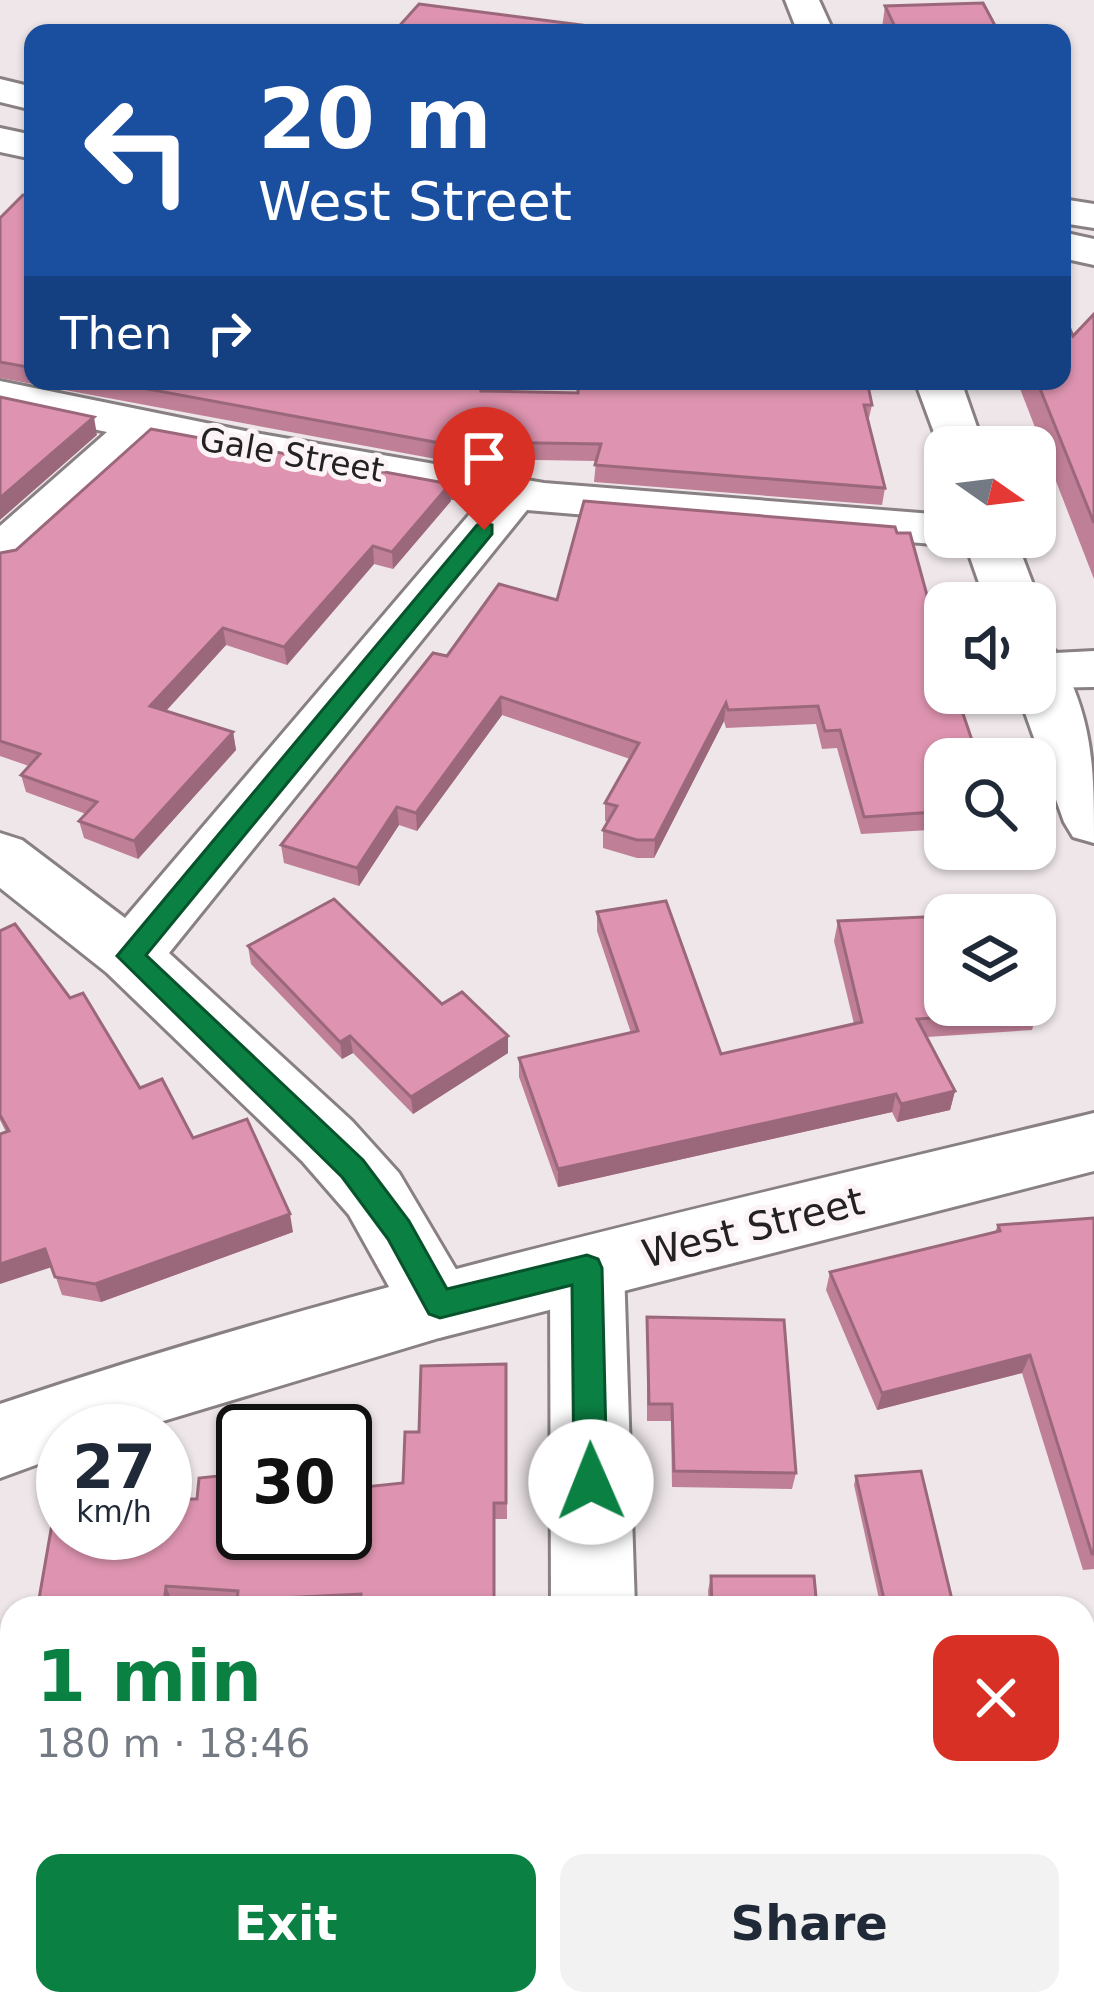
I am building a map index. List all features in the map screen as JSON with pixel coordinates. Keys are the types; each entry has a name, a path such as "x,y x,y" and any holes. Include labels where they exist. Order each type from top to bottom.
{"street":[{"path":"941,390 952,426"},
{"name":"Gale Street","path":"0,395 514,494 924,528"},
{"path":"0,553 142,426"},
{"path":"130,956 514,494"},
{"path":"1056,668 1094,669"},
{"path":"1054,714 1094,821"},
{"path":"0,855 130,956 352,1169 398,1230 440,1305"},
{"name":"West Street","path":"0,1442 166,1383 440,1305 1094,1142"},
{"path":"587,1268 593,1596"}],"building":[{"path":"983,3 994,24 894,24 885,6"},
{"path":"419,4 573,24 401,24"},
{"path":"24,195 24,366 0,362 0,218"},
{"path":"1094,314 1094,523 1041,390 1071,390 1071,331 1073,336"},
{"path":"153,390 869,390 872,405 864,405 885,488 595,465 601,444 485,442 478,450"},
{"path":"0,397 94,417 0,498"},
{"path":"151,429 450,484 392,552 373,546 284,647 223,628 150,706 233,732 134,841 79,821 97,802 21,775 40,754 0,741 0,553 16,550"},
{"path":"584,501 895,527 897,533 910,533 924,584 924,714 963,714 971,738 924,738 924,813 864,817 840,730 825,731 818,706 728,710 726,703 655,840 637,840 603,830 617,806 605,803 639,743 501,697 416,813 397,807 357,868 281,845 433,653 447,656 499,584 557,600"},
{"path":"334,899 442,1004 462,992 508,1036 411,1097 350,1036 340,1042 248,946"},
{"path":"666,901 721,1054 862,1022 838,921 924,917 924,1019 917,1019 955,1091 901,1104 896,1094 558,1169 519,1058 638,1031 597,912"},
{"path":"15,924 70,998 83,993 140,1088 162,1079 193,1138 247,1119 290,1214 95,1284 55,1277 45,1249 0,1264 0,1134 9,1131 0,1115 0,931"},
{"path":"1094,1218 1092,1554 1030,1355 882,1393 830,1272 1000,1231 998,1225"},
{"path":"647,1317 784,1320 796,1473 674,1471 672,1404 649,1404"},
{"path":"506,1364 506,1503 494,1503 494,1596 237,1596 238,1591 166,1586 165,1596 40,1596 46,1560 192,1560 192,1499 197,1499 199,1478 216,1476 216,1560 372,1560 372,1486 403,1483 405,1432 419,1432 421,1366"},
{"path":"921,1471 951,1596 883,1596 856,1476"},
{"path":"711,1576 814,1576 816,1596 712,1596"}],"route":[{"path":"484,530 130,956 352,1169 398,1230 440,1305 587,1268 591,1482"}]}
